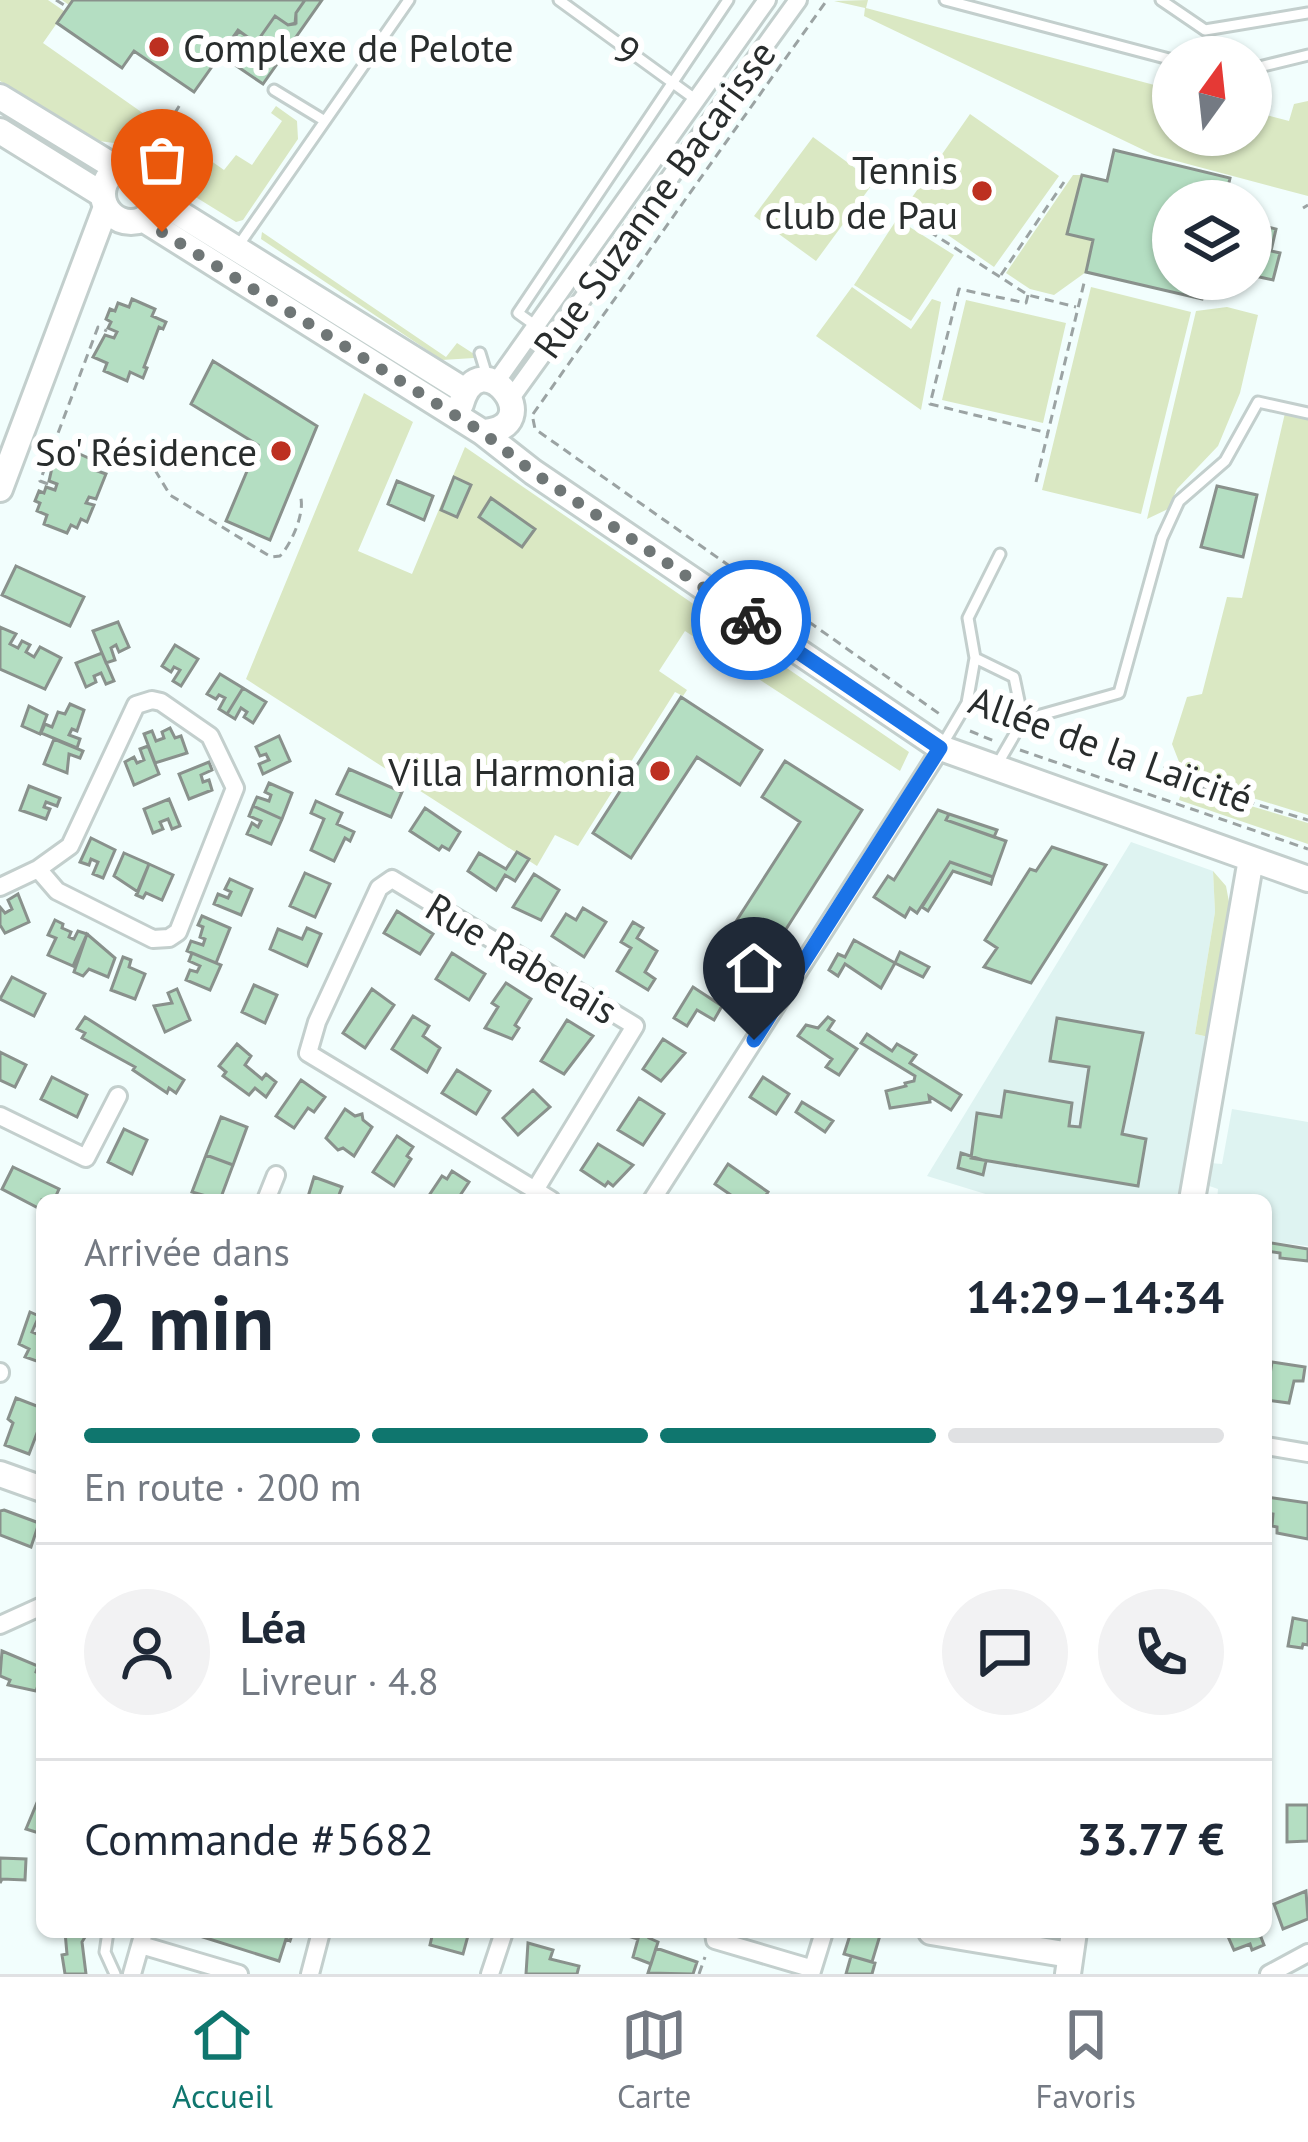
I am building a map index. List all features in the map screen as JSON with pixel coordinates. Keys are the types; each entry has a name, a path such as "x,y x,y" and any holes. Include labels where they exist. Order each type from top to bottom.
{"street":[{"name":"Rue Suzanne Bacarisse","path":"500,397 536,326 767,0"},
{"name":"Rue Suzanne Bacarisse","path":"500,397 526,375 798,0"},
{"path":"0,97 141,163 156,182 127,208 76,295 0,489"},
{"path":"0,131 474,427 940,748 1308,879"},
{"path":"141,163 107,180 127,208 236,249 500,397 533,472"},
{"path":"474,427 498,429 500,397"},
{"path":"474,427 460,406 500,397"},
{"path":"0,887 38,869 70,846 136,705 161,702 210,736 235,788 178,932 170,938 153,939 57,891 38,869"},
{"path":"656,1194 940,748"},
{"path":"1193,1194 1251,859"},
{"name":"Rue Rabelais","path":"541,1194 308,1053 316,1022 379,888 392,879 634,1026 544,1194"},
{"path":"0,1116 86,1159 118,1096"},
{"path":"268,1194 276,1175"},
{"path":"1272,1447 1308,1453"},
{"path":"0,1474 36,1487"},
{"path":"0,1625 36,1609"},
{"path":"310,1974 319,1938"},
{"path":"490,1974 502,1938"},
{"path":"715,1938 811,1971 822,1938"},
{"path":"970,1938 1071,1954"},
{"path":"132,1974 142,1939 239,1974"},
{"path":"1269,1974 1308,1953"}],"lane":[{"path":"192,253 227,263 409,0"},
{"name":"9","path":"559,0 696,100"},
{"path":"536,326 518,314 728,0"},
{"path":"945,0 1152,54"},
{"path":"1161,0 1205,30 1308,13"},
{"path":"720,11 746,29"},
{"path":"694,49 720,67"},
{"path":"1272,64 1308,55"},
{"path":"274,90 325,121"},
{"path":"644,124 668,140"},
{"path":"617,164 640,180"},
{"path":"592,202 614,217"},
{"path":"566,240 587,255"},
{"path":"541,279 560,293"},
{"path":"480,352 500,397"},
{"path":"995,770 1023,720 1119,694 1162,538 1179,501 1225,461 1258,402 1308,413"},
{"path":"940,748 967,704 975,658 968,618 1000,554"},
{"path":"975,658 1014,677 1023,720"},
{"path":"107,1938 105,1952 115,1974"}],"path":[{"path":"56,0 64,5"},
{"path":"500,397 827,0"},
{"path":"141,163 181,103"},
{"path":"999,277 1064,182"},
{"path":"904,215 1028,295 1078,308"},
{"path":"1036,482 1085,279"},
{"path":"1028,295 1026,303 959,289 930,404 1048,434"},
{"path":"48,484 40,481 98,327 107,331"},
{"path":"500,397 526,375"},
{"name":"Allée de la Laïcité","path":"500,397 535,429 955,725 1308,849"},
{"path":"155,470 170,495 272,557 286,549 303,505 300,495"},
{"path":"1164,766 1186,784 1308,820"}],"shaded area":[{"path":"1131,842 1213,871 1215,912 1195,1034 1209,1037 1186,1161 1222,1164 1232,1109 1308,1122 1308,1246 1272,1242 1272,1194 1218,1194 1218,1189 1183,1177 1183,1194 986,1194 927,1176"}],"green space":[{"path":"0,0 48,0 64,11 69,5 62,0 212,0 243,22 194,92 135,51 122,68 57,23 43,43 224,170 236,155 252,165 282,121 271,113 276,106 297,121 298,139 243,220 236,222 181,188 172,166 153,145 92,140 0,81"},
{"path":"868,0 866,8 1152,84 1152,154 864,16 865,8 834,1"},
{"path":"1308,101 1308,196 1272,186 1272,180 1248,180 1158,156 1272,156 1272,117 1289,121 1294,104"},
{"name":"Tennis club de Pau","path":"970,114 1059,176 994,267 906,206"},
{"name":"Tennis club de Pau","path":"813,137 874,182 816,261 754,216"},
{"path":"1073,175 1082,175 1068,233 1093,240 1086,272 1054,295 1030,289 1006,273"},
{"name":"Tennis club de Pau","path":"897,219 954,255 911,321 854,285"},
{"path":"262,232 446,357 457,343 474,358 442,360 261,239"},
{"path":"852,287 911,329 932,299 941,302 921,410 816,336"},
{"path":"1091,287 1191,312 1141,514 1042,490"},
{"path":"966,300 1066,323 1043,423 942,400"},
{"path":"1227,307 1258,315 1240,393 1218,446 1177,489 1168,509 1147,519 1196,311"},
{"path":"364,393 413,422 358,551 412,574 465,447 909,752 900,771 685,631 659,671 687,690 683,696 675,692 578,846 555,835 537,866 246,679"},
{"path":"1285,413 1308,418 1308,815 1185,777 1172,744 1187,697 1202,694 1227,597 1242,598"},
{"path":"1183,786 1308,823 1308,844 1179,800"},
{"path":"1213,871 1226,886 1229,902 1209,1037 1195,1034 1215,912"}],"building":[{"name":"Complexe de Pelote","path":"73,0 305,0 296,13 296,23 288,25 275,16 256,43 238,30 194,92 134,51 122,68 57,23"},
{"path":"305,0 322,0 263,84 222,56 239,31 256,43 275,16 295,24"},
{"name":"Tennis club de Pau","path":"1114,150 1230,178 1152,180 1152,287 1086,272 1093,240 1067,234 1082,175 1107,181"},
{"path":"1272,251 1280,253 1272,280"},
{"path":"132,299 155,309 152,316 166,322 163,329 159,327 143,378 130,372 127,381 104,371 107,363 93,357 105,335 114,338 117,332 108,328 110,309 115,311 118,303 129,307"},
{"name":"So' Résidence","path":"213,361 317,426 270,540 226,521 258,445 191,404"},
{"path":"73,451 95,461 92,469 106,474 96,499 89,497 86,503 94,505 87,522 81,519 67,533 44,524 47,515 37,511 40,503 35,501 46,487 55,490 57,484 49,481 55,455 69,460"},
{"path":"454,477 471,485 457,517 441,510"},
{"path":"397,481 433,496 424,520 388,504"},
{"path":"1217,486 1257,495 1243,557 1201,547"},
{"path":"491,498 535,529 522,547 479,517"},
{"path":"16,566 84,597 70,626 2,595"},
{"path":"118,622 129,647 119,652 116,645 111,648 115,660 106,663 93,631"},
{"path":"0,627 16,634 10,644 30,645 26,652 34,657 40,647 61,658 45,689 0,669"},
{"path":"175,645 198,659 181,686 173,681 180,670 174,667 171,672 162,666"},
{"path":"102,653 114,681 106,684 101,673 86,687 76,663"},
{"path":"220,674 243,688 227,714 219,709 225,698 207,694"},
{"path":"243,688 266,702 253,723 241,708 235,719 227,714"},
{"name":"Villa Harmonia","path":"681,697 762,750 740,785 697,757 631,858 593,833"},
{"path":"70,704 84,710 77,731 72,729 69,735 80,739 77,748 41,733"},
{"path":"29,706 47,715 40,734 22,726"},
{"path":"170,728 175,738 181,736 187,753 155,763 144,734 152,731 156,741"},
{"path":"279,736 290,761 263,774 259,764 269,760 256,747"},
{"path":"54,739 83,751 80,758 69,754 67,773 44,764"},
{"path":"148,746 159,774 134,785 125,762 134,757 137,763 144,760 140,749"},
{"path":"785,761 862,810 774,948 735,923 800,822 762,797"},
{"path":"209,762 212,770 201,775 212,790 189,799 179,774"},
{"path":"349,769 402,792 391,817 337,794"},
{"path":"269,783 292,793 282,819 253,806 257,797 269,801 271,795 265,792"},
{"path":"29,786 60,798 57,806 46,802 44,807 50,809 46,819 20,810"},
{"path":"169,799 180,826 172,829 168,819 160,822 163,829 153,833 144,809"},
{"path":"316,801 342,813 337,824 354,832 350,841 345,838 334,861 311,850 324,819 311,813"},
{"path":"253,806 282,819 271,844 247,834 252,823 258,827 261,821 249,816"},
{"path":"425,808 460,832 449,850 442,846 439,850 410,831"},
{"path":"938,810 949,814 946,820 1006,841 993,877 950,862 917,913 910,908 905,917 874,897 888,876 894,880"},
{"path":"949,814 997,830 994,837 946,820"},
{"path":"91,838 115,850 103,878 93,874 98,862 80,862"},
{"path":"1052,847 1106,865 1031,983 984,967 997,948 985,940 1030,869 1036,871"},
{"path":"517,852 529,859 515,881 505,875 496,890 468,871 479,853 506,869"},
{"path":"124,853 149,864 138,892 114,876"},
{"path":"950,862 993,877 991,884 953,871 928,911 922,907"},
{"path":"149,864 173,875 162,900 146,893 143,898 136,895"},
{"path":"305,873 330,884 315,917 290,906"},
{"path":"534,874 559,890 541,920 513,907"},
{"path":"230,879 252,889 241,915 214,904 218,894 228,898 231,892 225,889"},
{"path":"18,894 29,922 5,933 0,907 5,913 12,909 8,900"},
{"path":"583,908 606,922 584,957 552,936 566,914 576,920"},
{"path":"397,911 433,934 420,954 384,933"},
{"path":"202,916 230,928 216,963 187,951 191,941 203,945 203,927 198,925"},
{"path":"55,920 71,932 69,937 74,939 78,931 87,934 73,966 48,955 56,938 48,935"},
{"path":"633,922 643,928 637,938 657,951 645,972 655,979 648,990 617,971 631,948 621,942"},
{"path":"307,928 321,934 307,966 270,949 278,929 302,939"},
{"path":"87,934 115,958 108,977 89,969 83,976 74,972"},
{"path":"854,940 895,963 881,988 845,964 838,976 829,970 838,954 845,957"},
{"path":"900,952 929,967 923,977 895,963"},
{"path":"192,953 221,965 210,990 186,980 190,970 197,972 200,966 189,961"},
{"path":"452,953 485,974 469,1000 436,979"},
{"path":"123,957 131,960 129,967 145,974 135,999 111,990"},
{"path":"12,977 45,994 34,1016 0,999"},
{"path":"506,983 531,999 512,1039 485,1028 498,1007 492,1003"},
{"path":"254,985 277,995 265,1023 242,1012"},
{"path":"693,987 722,1006 714,1020 697,1010 687,1026 674,1018"},
{"path":"177,989 190,1020 165,1032 154,1006 172,1003 168,993"},
{"path":"372,989 394,1005 365,1048 343,1033"},
{"path":"413,1016 429,1026 423,1036 440,1048 427,1072 392,1049"},
{"path":"85,1017 184,1080 176,1093 169,1088 167,1093 135,1067 82,1038 85,1033 77,1029"},
{"path":"828,1017 834,1021 828,1030 857,1049 839,1075 826,1067 832,1059 798,1036 806,1025 818,1028"},
{"path":"1057,1018 1143,1033 1122,1134 1146,1139 1138,1186 971,1158 977,1113 1001,1117 1005,1091 1072,1103 1069,1126 1080,1127 1089,1067 1050,1061"},
{"path":"567,1020 593,1036 564,1074 541,1061"},
{"path":"867,1034 892,1051 897,1044 916,1055 910,1063 961,1095 951,1110 929,1096 930,1102 890,1108 886,1091 906,1086 915,1076 861,1043"},
{"path":"663,1039 685,1053 661,1081 643,1069"},
{"path":"237,1044 251,1056 245,1065 262,1079 266,1074 276,1082 266,1097 255,1088 249,1095 223,1076 226,1072 219,1066"},
{"path":"0,1052 26,1065 15,1087 0,1080"},
{"path":"457,1070 490,1091 476,1114 442,1093"},
{"path":"52,1077 87,1095 77,1117 41,1099"},
{"path":"763,1077 789,1094 776,1114 750,1097"},
{"path":"301,1080 325,1097 314,1112 308,1108 294,1128 276,1116"},
{"path":"533,1090 550,1107 518,1135 503,1118"},
{"path":"639,1098 664,1114 643,1145 618,1130"},
{"path":"802,1102 833,1121 825,1132 796,1112"},
{"path":"345,1109 355,1116 362,1114 372,1127 354,1156 343,1148 338,1150 326,1138"},
{"path":"221,1117 247,1127 233,1165 206,1155"},
{"path":"124,1129 147,1140 132,1174 108,1162"},
{"path":"397,1136 413,1147 394,1186 373,1172"},
{"path":"598,1144 633,1165 613,1186 581,1170"},
{"path":"961,1153 986,1161 983,1175 958,1168"},
{"path":"206,1155 233,1165 222,1194 192,1192"},
{"path":"728,1164 768,1192 729,1194 715,1184"},
{"path":"13,1167 59,1189 57,1194 36,1194 36,1207 2,1189"},
{"path":"452,1171 469,1182 461,1194 430,1194 442,1176 447,1179"},
{"path":"314,1177 342,1187 339,1194 309,1194"},
{"path":"1272,1243 1308,1249 1308,1261 1280,1258 1280,1253 1272,1252"},
{"path":"30,1312 36,1315 32,1332 36,1334 36,1361 25,1357 29,1349 19,1344"},
{"path":"1272,1362 1305,1367 1303,1381 1294,1381 1289,1403 1272,1401"},
{"path":"16,1398 36,1406 36,1436 29,1454 5,1445 13,1423 8,1419"},
{"path":"1272,1498 1308,1503 1308,1539 1277,1533"},
{"path":"0,1511 36,1522 31,1547 0,1535"},
{"path":"1293,1618 1308,1621 1308,1645 1302,1648 1288,1646"},
{"path":"2,1651 36,1665 36,1691 8,1685 10,1680 0,1676"},
{"path":"36,1805 36,1832 26,1829"},
{"path":"1287,1805 1308,1805 1308,1841 1287,1842"},
{"path":"0,1858 26,1859 25,1880 2,1879 0,1883"},
{"path":"1306,1891 1308,1919 1283,1929 1274,1904"},
{"path":"66,1938 84,1938 86,1974 65,1974 62,1955 67,1954"},
{"path":"206,1938 291,1938 286,1939 279,1961"},
{"path":"432,1938 467,1938 463,1954 430,1945"},
{"path":"849,1938 879,1938 872,1962 844,1954"},
{"path":"1229,1938 1261,1938 1264,1945 1252,1950 1250,1944 1234,1950"},
{"path":"638,1939 658,1942 651,1964 633,1957"},
{"path":"528,1943 553,1950 550,1959 579,1966 577,1974 526,1974"},
{"path":"656,1948 697,1962 693,1974 648,1973"},
{"path":"851,1956 875,1963 872,1974 846,1974"}],"way so far":[{"path":"162,232 482,432 751,620"}],"place":[{"name":"Complexe de Pelote","path":"159,47"},
{"name":"Tennis club de Pau","path":"982,191"},
{"name":"So' Résidence","path":"281,451"},
{"name":"Villa Harmonia","path":"660,771"}],"route":[{"path":"751,620 940,748 754,1040"}]}
